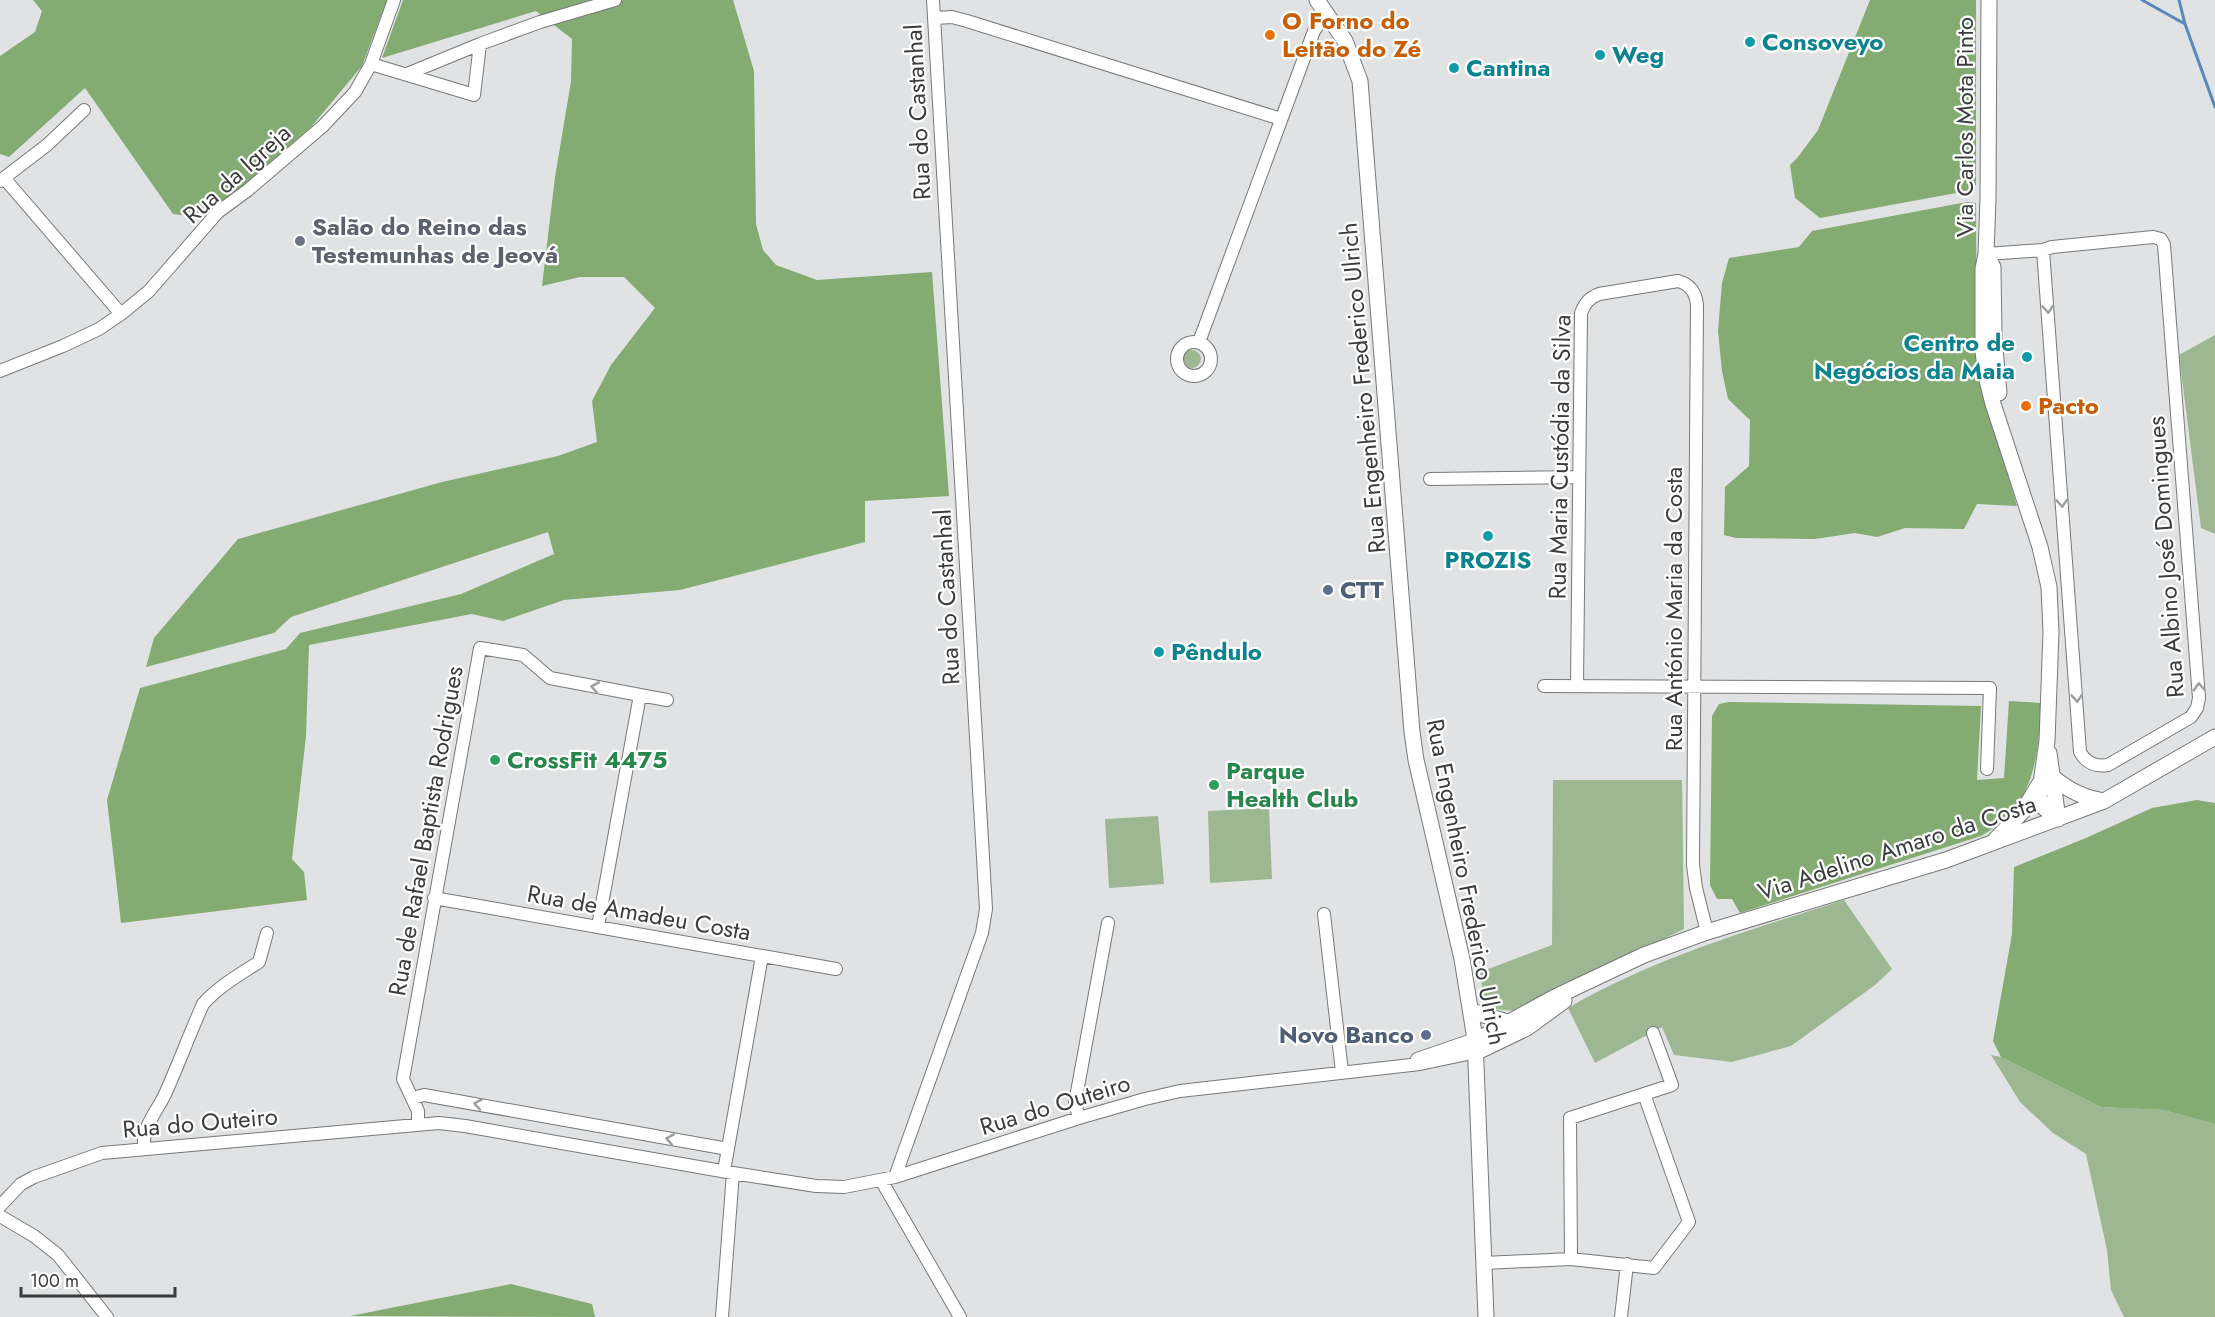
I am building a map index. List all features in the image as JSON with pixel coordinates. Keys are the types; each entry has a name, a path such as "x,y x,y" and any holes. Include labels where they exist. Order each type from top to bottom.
{"main road":[{"name":"Rua Engenheiro Frederico Ulrich","path":"1317,0 1345,41 1360,81 1412,732 1418,769 1462,958 1476,1046 1486,1317"},
{"name":"Via Carlos Mota Pinto","path":"1989,0 1986,254 1993,267 1994,337 2002,426 2013,469 2040,546 2049,586 2051,632 2047,781 2039,796 2043,807 2058,819"},
{"name":"Via Adelino Amaro da Costa","path":"1476,1046 1484,1036 1507,1022 1644,955 1707,932 1985,847 2104,801 2215,737"},
{"name":"Via Carlos Mota Pinto","path":"1985,847 2004,832 2047,781"},
{"path":"2047,781 2086,798 2104,801"},
{"name":"Via Adelino Amaro da Costa","path":"1476,1046 1527,1028 1586,984"},
{"path":"1472,1011 1507,1022"}],"street":[{"name":"Rua da Igreja","path":"0,371 63,346 99,328 121,314 149,291 218,212 248,190 323,126 355,93 371,64 394,0"},
{"path":"407,74 480,44 575,11 615,0"},
{"name":"Rua do Castanhal","path":"895,1177 982,933 986,909 933,0"},
{"path":"1199,342 1314,31 1326,13"},
{"path":"934,18 952,17 967,21 1281,119"},
{"path":"371,64 474,95 480,44"},
{"path":"84,110 47,144 2,180 121,314"},
{"name":"Rua Albino José Domingues","path":"1986,254 2153,237 2160,239 2164,245 2199,698 2197,708 2191,717 2108,765 2094,765 2080,752 2043,250"},
{"name":"Rua Maria Custódia da Silva","path":"1576,685 1580,321 1584,304 1599,294 1678,280 1689,286"},
{"name":"Rua António Maria da Costa","path":"1689,286 1694,292 1697,305 1693,865 1707,932"},
{"path":"1430,479 1579,477"},
{"name":"Rua de Rafael Baptista Rodrigues","path":"412,1098 403,1079 480,648 523,655 550,678 640,695"},
{"path":"1544,686 1990,688 1987,769"},
{"path":"598,927 640,695 667,700"},
{"name":"Rua de Amadeu Costa","path":"435,898 836,969"},
{"path":"1324,914 1342,1072"},
{"path":"1079,1118 1076,1103 1108,923"},
{"path":"144,1148 143,1138 150,1118 165,1094 204,1004 227,982 259,962 267,933"},
{"path":"722,1317 729,1172 728,1149 762,956"},
{"path":"1571,1259 1570,1118 1672,1085 1653,1033"},
{"name":"Rua do Outeiro","path":"0,1206 21,1184 34,1177 102,1153 439,1123 816,1186 844,1187 895,1177 1079,1118 1180,1091 1419,1064 1476,1046"},
{"path":"1483,1263 1571,1259 1654,1268 1689,1222 1644,1094"},
{"path":"418,1124 418,1111 412,1098 424,1095 728,1149"},
{"path":"881,1180 960,1317"},
{"path":"0,1216 34,1236 58,1255 106,1317"},
{"path":"1621,1317 1627,1264"}],"green space":[{"path":"33,0 387,0 362,66 311,127 206,218 173,214 85,88 9,157 0,154 0,56 35,32 42,11"},
{"path":"403,0 733,0 754,71 756,224 763,250 776,265 817,280 932,272 949,496 865,501 865,542 680,590 564,600 503,621 472,614 309,645 306,736 292,859 304,872 307,900 121,923 107,800 140,688 286,649 300,633 461,594 554,554 548,532 291,617 274,633 146,667 154,638 238,539 442,482 558,456 597,442 592,401 611,365 655,308 624,277 580,277 542,286 555,177 571,81 572,39 536,11 382,58"},
{"path":"1870,0 1976,0 1976,185 1967,191 1820,218 1795,198 1790,165 1818,130"},
{"path":"1967,202 1976,203 1977,370 2017,506 1977,504 1964,529 1905,528 1877,537 1855,533 1815,539 1736,538 1724,535 1725,487 1749,466 1750,420 1728,399 1722,371 1718,331 1722,283 1729,258 1799,247 1812,231"},
{"path":"2215,335 2215,534 2201,528 2179,355"},
{"path":"1192,350 1198,353 1201,359 1198,365 1192,368 1186,365 1183,359 1186,353"},
{"path":"2009,701 2041,703 2038,743 2035,762 2023,795 2013,810 1999,824 1981,836 1740,913 1732,899 1717,899 1710,885 1712,716 1719,704 1729,702 1981,706 1977,780 2004,778"},
{"path":"1553,780 1682,780 1684,929 1514,1011 1496,1009 1483,994 1480,972 1552,945"},
{"path":"2197,800 2215,803 2215,1124 2163,1110 2101,1107 2001,1057 1993,1041 2012,934 2014,867 2152,808"},
{"path":"1269,808 1272,879 1210,883 1208,811"},
{"path":"1158,816 1164,884 1109,888 1105,819"},
{"path":"1844,900 1892,969 1875,985 1791,1046 1732,1062 1674,1055 1662,1027 1595,1063 1568,1008 1634,974 1703,946"},
{"path":"1991,1055 2001,1057 2101,1107 2163,1110 2215,1124 2215,1317 2124,1317 2111,1290 2107,1250 2086,1154 2053,1133 2020,1102"},
{"path":"511,1284 592,1304 595,1317 350,1316"}],"waterway":[{"path":"2142,0 2185,24 2215,107"},
{"path":"2179,0 2185,24"}],"place":[{"name":"O Forno do Leitão do Zé","path":"1270,35"},
{"name":"Consoveyo","path":"1750,42"},
{"name":"Weg","path":"1600,55"},
{"name":"Cantina","path":"1454,68"},
{"name":"Salão do Reino das Testemunhas de Jeová","path":"300,241"},
{"name":"Centro de Negócios da Maia","path":"2027,357"},
{"name":"Pacto","path":"2026,406"},
{"name":"PROZIS","path":"1488,536"},
{"name":"CTT","path":"1328,590"},
{"name":"Pêndulo","path":"1159,652"},
{"name":"CrossFit 4475","path":"495,760"},
{"name":"Parque Health Club","path":"1214,785"},
{"name":"Novo Banco","path":"1426,1035"}]}
